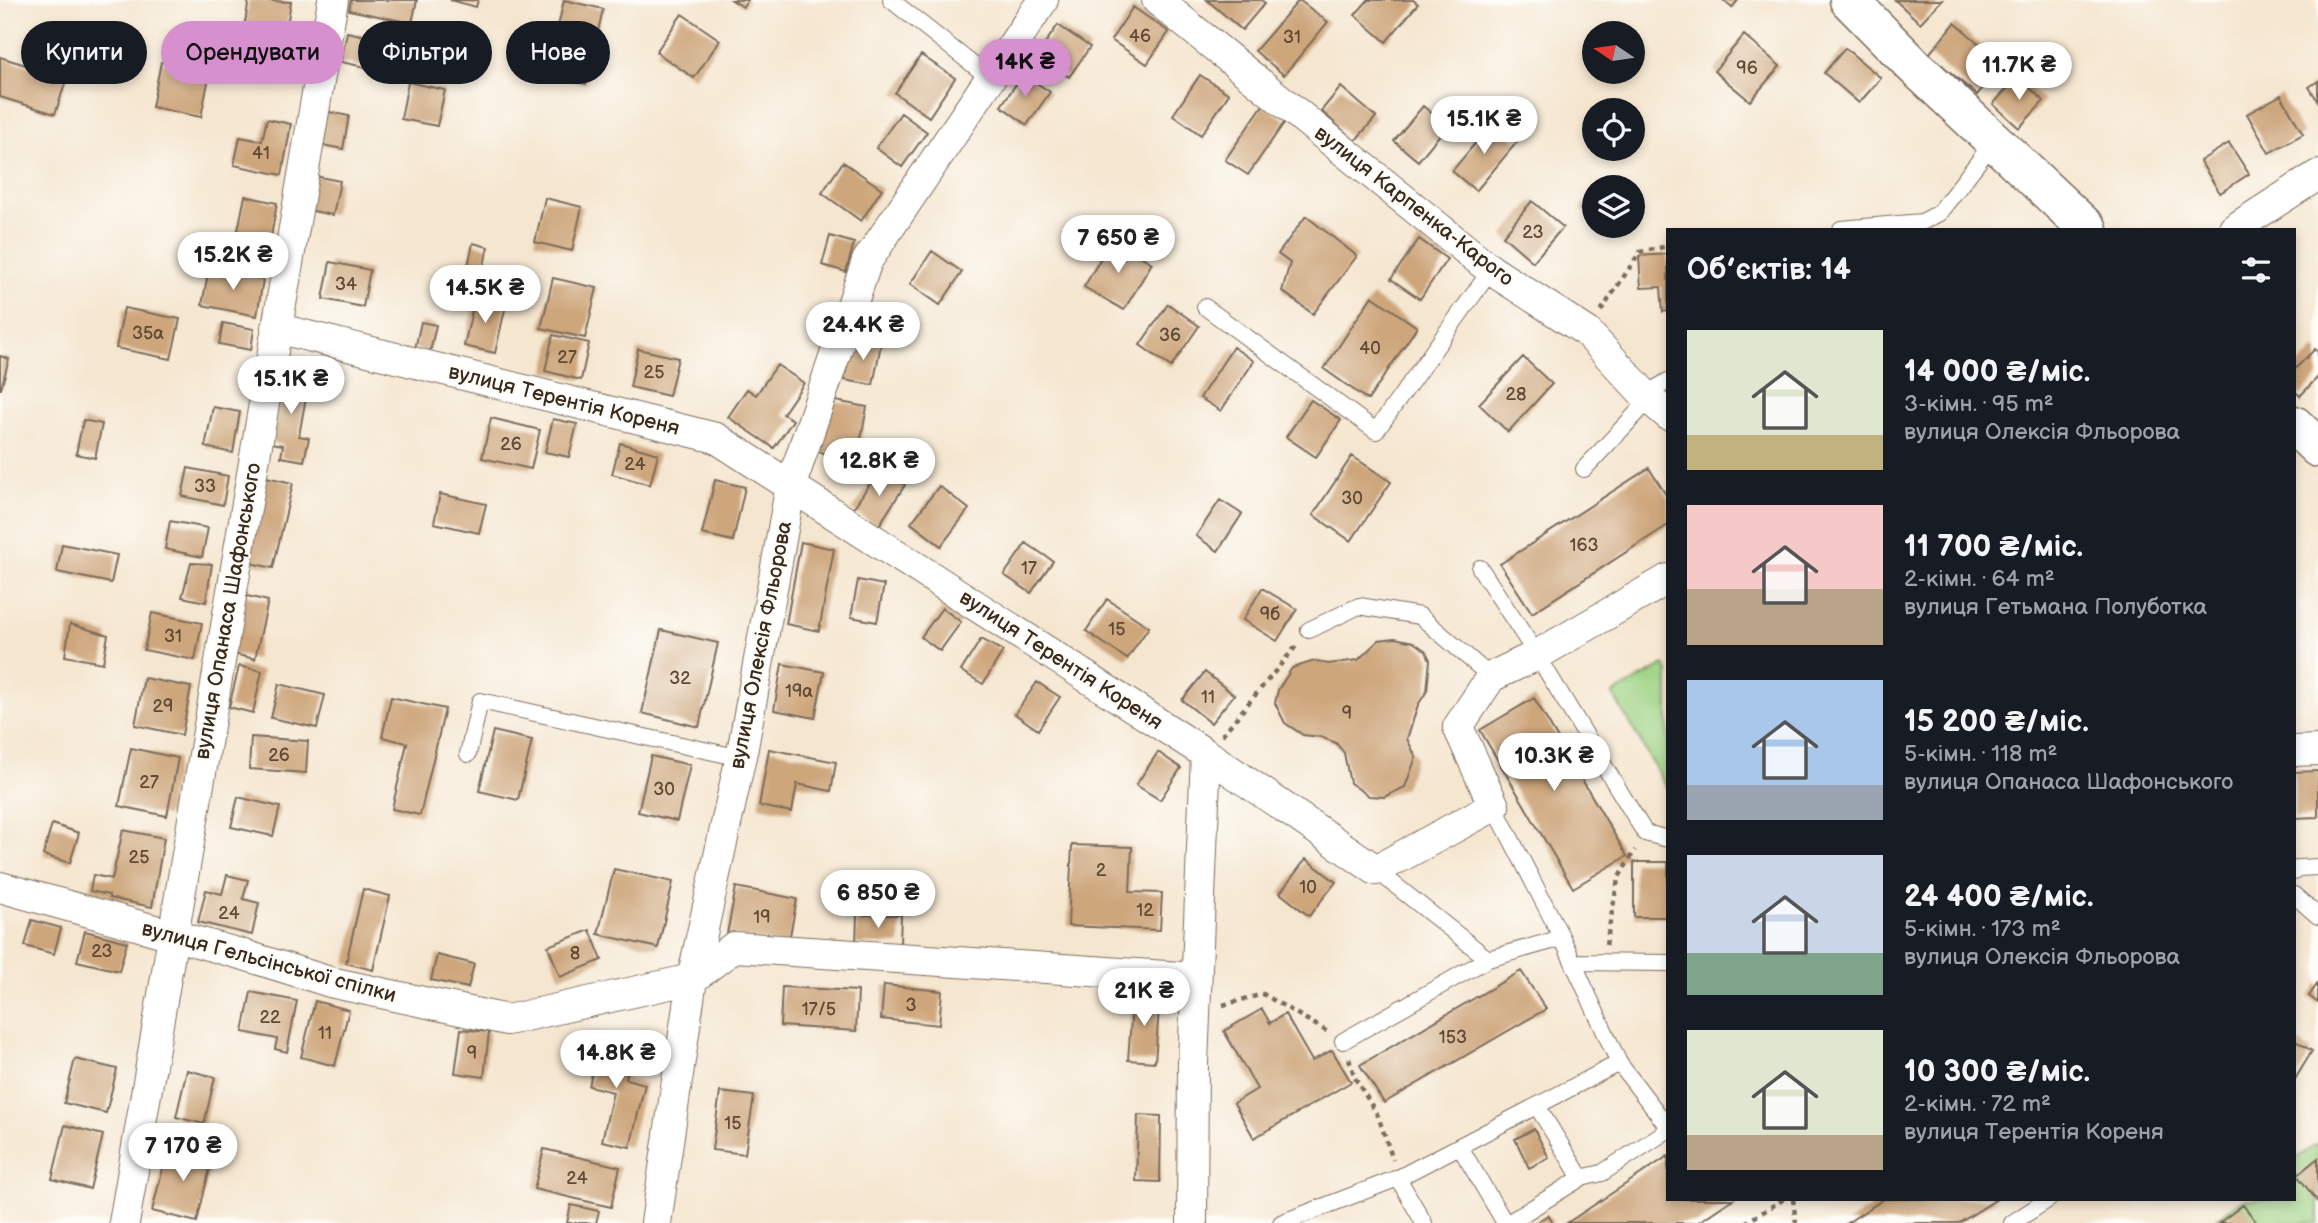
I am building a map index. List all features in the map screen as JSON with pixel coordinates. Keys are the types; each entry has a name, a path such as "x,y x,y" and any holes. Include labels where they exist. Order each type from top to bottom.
{"street":[{"name":"вулиця Опанаса Шафонського","path":"124,1223 333,0"},
{"name":"вулиця Олексія Фльорова","path":"656,1223 692,979 741,758 791,485 867,261 1043,0"},
{"name":"вулиця Карпенка-Карого","path":"1157,0 1491,270 1587,332 1657,398"},
{"path":"1849,0 1913,65 2087,228"},
{"path":"2236,228 2318,175"},
{"name":"вулиця Терентія Кореня","path":"276,328 716,438 1206,754 1376,870"},
{"path":"2296,427 2318,448"},
{"path":"1376,870 1494,806 1458,727 1491,677 1537,655 1666,583"},
{"path":"2296,751 2318,750"},
{"path":"1192,1223 1196,978 1206,754"},
{"name":"вулиця Гельсінської спілки","path":"0,887 244,955 330,982 507,1020 692,979 734,947 1196,978"}],"lane":[{"path":"891,0 991,79"},
{"path":"1853,228 1922,222 1939,213 1995,140"},
{"path":"1205,307 1376,431 1491,270"},
{"path":"1584,469 1657,398"},
{"path":"1480,568 1537,655 1644,833 1666,838"},
{"path":"1309,630 1359,606 1420,617 1491,677"},
{"path":"468,754 480,701 741,758"},
{"path":"1494,806 1562,938 1619,1063 1666,1125"},
{"path":"2296,870 2318,867"},
{"path":"1376,870 1488,959"},
{"path":"2296,897 2318,916"},
{"path":"1343,1041 1488,959 1562,938"},
{"path":"1573,962 1666,963"},
{"path":"1281,1223 1398,1178 1619,1063"},
{"path":"1537,1106 1581,1178"},
{"path":"1460,1147 1507,1223 1581,1178 1601,1173 1666,1129"},
{"path":"1398,1178 1424,1223"},
{"path":"2012,1223 2046,1201"}],"path":[{"path":"1587,332 1640,252 1666,246"},
{"path":"1206,754 1309,630"},
{"path":"1603,963 1618,880 1644,833"},
{"path":"1195,1012 1264,994 1343,1041 1355,1078 1378,1116 1398,1178"},
{"path":"1745,1223 1781,1201"},
{"path":"1793,1201 1796,1223"}],"green space":[{"path":"1664,665 1666,787 1613,694"},
{"path":"2318,1143 2318,1223 2211,1223 2240,1201 2296,1201 2296,1159"}],"building":[{"path":"249,0 291,2 288,21 245,21"},
{"path":"351,0 417,0 412,21 349,10"},
{"path":"450,0 478,0 476,7"},
{"path":"564,0 603,9 600,21 559,21"},
{"path":"732,0 748,0 743,7"},
{"path":"1207,0 1261,0 1265,3 1242,30"},
{"path":"1299,0 1328,22 1284,75 1255,51"},
{"path":"1368,0 1413,0 1418,4 1386,42 1355,15"},
{"path":"1723,0 1738,0 1732,8"},
{"path":"1895,0 1942,0 1920,23"},
{"path":"1133,7 1169,32 1147,64 1111,40"},
{"path":"682,14 720,40 694,78 656,52"},
{"path":"1955,23 2003,64 1977,95 1929,54"},
{"path":"1058,25 1090,47 1069,77 1037,55"},
{"path":"347,32 358,34 358,66 344,63"},
{"path":"1744,35 1780,66 1750,101 1714,71"},
{"path":"1845,48 1881,78 1859,103 1824,73"},
{"path":"921,55 955,78 929,117 895,93"},
{"path":"0,57 21,64 21,84 65,84 55,114 0,97"},
{"path":"161,62 161,84 208,84 201,117 152,107"},
{"path":"1023,74 1050,92 1027,125 1001,106"},
{"path":"1200,75 1229,94 1201,135 1173,115"},
{"path":"2018,77 2044,101 2019,128 1993,104"},
{"path":"2318,81 2318,101 2309,87"},
{"path":"408,84 445,90 437,126 401,119"},
{"path":"1341,87 1376,117 1355,141 1321,111"},
{"path":"2281,95 2303,134 2269,153 2247,114"},
{"path":"1263,105 1286,120 1248,175 1225,160"},
{"path":"1423,106 1447,126 1418,161 1394,141"},
{"path":"324,111 349,116 343,149 317,144"},
{"path":"901,113 927,132 902,167 876,148"},
{"path":"267,119 291,124 282,175 234,165 240,137 262,141"},
{"path":"1493,122 1517,142 1476,191 1452,171"},
{"path":"2229,143 2249,174 2220,193 2200,161"},
{"path":"843,162 882,189 861,221 822,193"},
{"path":"310,175 340,181 333,215 303,209"},
{"path":"245,196 277,203 270,242 237,235"},
{"path":"545,198 582,207 572,251 535,242"},
{"path":"1532,201 1563,227 1533,262 1503,236"},
{"path":"1306,216 1357,256 1313,314 1282,291 1290,263 1278,254"},
{"path":"830,236 854,243 846,272 822,265"},
{"path":"1112,239 1152,263 1124,310 1084,287"},
{"path":"1419,239 1447,259 1420,299 1391,279"},
{"path":"473,243 488,247 479,288 464,285"},
{"path":"932,251 962,272 940,305 910,284"},
{"path":"1666,254 1666,311 1663,312 1661,287 1641,288 1639,256"},
{"path":"330,262 370,270 363,307 323,299"},
{"path":"209,268 263,279 257,316 202,305"},
{"path":"553,278 597,288 585,338 541,328"},
{"path":"1372,296 1417,327 1368,400 1324,369"},
{"path":"475,298 506,305 495,353 464,346"},
{"path":"1168,304 1199,326 1171,367 1140,345"},
{"path":"124,308 180,319 171,359 116,348"},
{"path":"421,322 436,325 430,352 415,349"},
{"path":"223,323 254,329 251,350 219,344"},
{"path":"553,335 589,343 581,380 545,371"},
{"path":"853,338 881,344 873,385 844,380"},
{"path":"1233,347 1254,361 1221,411 1200,398"},
{"path":"638,349 678,358 669,396 630,387"},
{"path":"2315,349 2318,352 2318,377 2300,396 2296,392 2296,368"},
{"path":"0,356 9,359 1,389 0,389"},
{"path":"1523,357 1552,384 1508,432 1479,404"},
{"path":"777,365 804,383 783,414 793,420 774,448 728,417 747,389 756,395"},
{"path":"284,371 310,375 299,436 309,438 304,461 281,457 283,445 271,443"},
{"path":"830,400 867,407 857,460 819,452"},
{"path":"1311,400 1341,420 1316,457 1286,437"},
{"path":"213,407 240,412 233,453 205,447"},
{"path":"491,418 540,430 531,469 482,458"},
{"path":"553,419 577,424 569,457 545,452"},
{"path":"83,420 102,424 95,458 76,454"},
{"path":"620,443 658,454 650,485 612,474"},
{"path":"1352,456 1391,482 1351,541 1313,515"},
{"path":"188,468 228,476 223,505 182,496"},
{"path":"1649,468 1666,495 1666,526 1532,613 1500,564"},
{"path":"880,469 905,485 878,527 852,510"},
{"path":"266,477 293,483 273,568 246,562"},
{"path":"715,480 745,487 733,541 702,534"},
{"path":"939,486 969,509 941,546 911,523"},
{"path":"440,494 486,504 479,533 434,523"},
{"path":"1220,500 1242,514 1218,551 1196,536"},
{"path":"170,521 208,528 202,557 165,549"},
{"path":"801,542 834,549 819,631 786,624"},
{"path":"1026,543 1053,561 1031,593 1004,575"},
{"path":"62,544 117,555 111,583 57,572"},
{"path":"191,563 212,564 206,602 182,597"},
{"path":"858,580 884,585 877,622 851,617"},
{"path":"1262,588 1297,609 1277,641 1243,620"},
{"path":"243,595 268,601 255,659 229,653"},
{"path":"1107,599 1149,627 1127,659 1086,631"},
{"path":"942,608 961,622 940,651 921,637"},
{"path":"152,613 202,623 195,660 144,650"},
{"path":"70,624 108,635 103,663 65,656"},
{"path":"661,630 718,643 699,727 642,713"},
{"path":"1395,638 1413,642 1426,651 1430,660 1427,691 1418,705 1407,739 1416,757 1405,787 1384,797 1369,796 1350,783 1344,753 1336,743 1321,737 1303,735 1285,723 1275,703 1278,690 1292,668 1315,661 1328,664 1358,660 1379,640"},
{"path":"981,639 1003,651 983,684 961,671"},
{"path":"782,664 824,672 815,718 774,710"},
{"path":"239,666 262,671 253,713 229,707"},
{"path":"1205,672 1234,695 1211,723 1182,700"},
{"path":"144,678 191,687 182,735 135,725"},
{"path":"1037,682 1060,697 1038,730 1015,714"},
{"path":"279,684 325,695 317,728 271,718"},
{"path":"391,697 445,709 420,815 392,809 407,743 382,737"},
{"path":"1534,698 1627,856 1573,888 1480,730"},
{"path":"493,731 532,740 518,800 479,791"},
{"path":"251,737 308,741 306,773 249,769"},
{"path":"131,748 178,758 167,816 119,806"},
{"path":"769,749 836,762 831,791 797,784 792,812 759,806"},
{"path":"1158,752 1181,768 1160,800 1136,785"},
{"path":"651,756 690,765 677,821 638,812"},
{"path":"2318,771 2318,817 2296,818 2296,772"},
{"path":"238,797 280,807 273,836 231,827"},
{"path":"52,824 79,833 70,863 43,855"},
{"path":"123,830 164,838 152,907 90,891 93,875 112,879"},
{"path":"1072,845 1132,847 1130,892 1162,893 1160,930 1068,926"},
{"path":"1306,859 1336,882 1309,916 1280,893"},
{"path":"1634,862 1666,862 1666,917 1634,917"},
{"path":"614,869 673,882 658,948 598,934"},
{"path":"227,875 248,880 243,899 259,903 252,935 198,922 206,890 222,894"},
{"path":"736,887 797,899 788,946 727,934"},
{"path":"363,889 390,896 373,970 346,963"},
{"path":"857,915 901,915 900,944 856,944"},
{"path":"32,920 61,928 54,954 25,946"},
{"path":"590,930 602,960 560,977 548,946"},
{"path":"85,931 127,942 119,971 77,961"},
{"path":"437,955 474,964 468,988 431,980"},
{"path":"1521,971 1546,1009 1384,1103 1360,1065"},
{"path":"2318,983 2318,1003 2309,996"},
{"path":"884,985 942,991 939,1025 881,1019"},
{"path":"782,987 858,991 856,1031 780,1026"},
{"path":"251,992 297,1001 287,1052 275,1049 277,1039 243,1032"},
{"path":"1133,993 1160,995 1155,1062 1128,1060"},
{"path":"315,1001 349,1010 335,1066 301,1057"},
{"path":"1262,1009 1270,1023 1285,1014 1312,1061 1332,1050 1351,1082 1254,1138 1234,1103 1257,1089 1224,1031"},
{"path":"461,1029 489,1032 484,1077 455,1073"},
{"path":"589,1041 631,1050 626,1079 645,1084 630,1147 602,1141 613,1092 589,1086 594,1066 583,1064"},
{"path":"2296,1041 2312,1051 2296,1078"},
{"path":"75,1059 117,1069 106,1113 64,1103"},
{"path":"187,1070 215,1077 204,1124 176,1117"},
{"path":"720,1092 754,1096 745,1154 712,1150"},
{"path":"1138,1115 1161,1116 1160,1182 1136,1181"},
{"path":"65,1125 103,1135 90,1189 52,1179"},
{"path":"1534,1129 1549,1158 1529,1168 1515,1139"},
{"path":"169,1144 213,1155 197,1222 152,1211"},
{"path":"544,1149 620,1167 611,1207 534,1189"},
{"path":"1666,1157 1666,1201 1730,1201 1697,1223 1567,1223"},
{"path":"2318,1158 2318,1202 2297,1175"},
{"path":"1881,1201 1994,1201 1959,1223 1847,1223"},
{"path":"571,1205 599,1211 596,1223 567,1223"},
{"path":"2243,1205 2257,1223 2219,1223"},
{"path":"1548,1215 1553,1223 1535,1223"}]}
